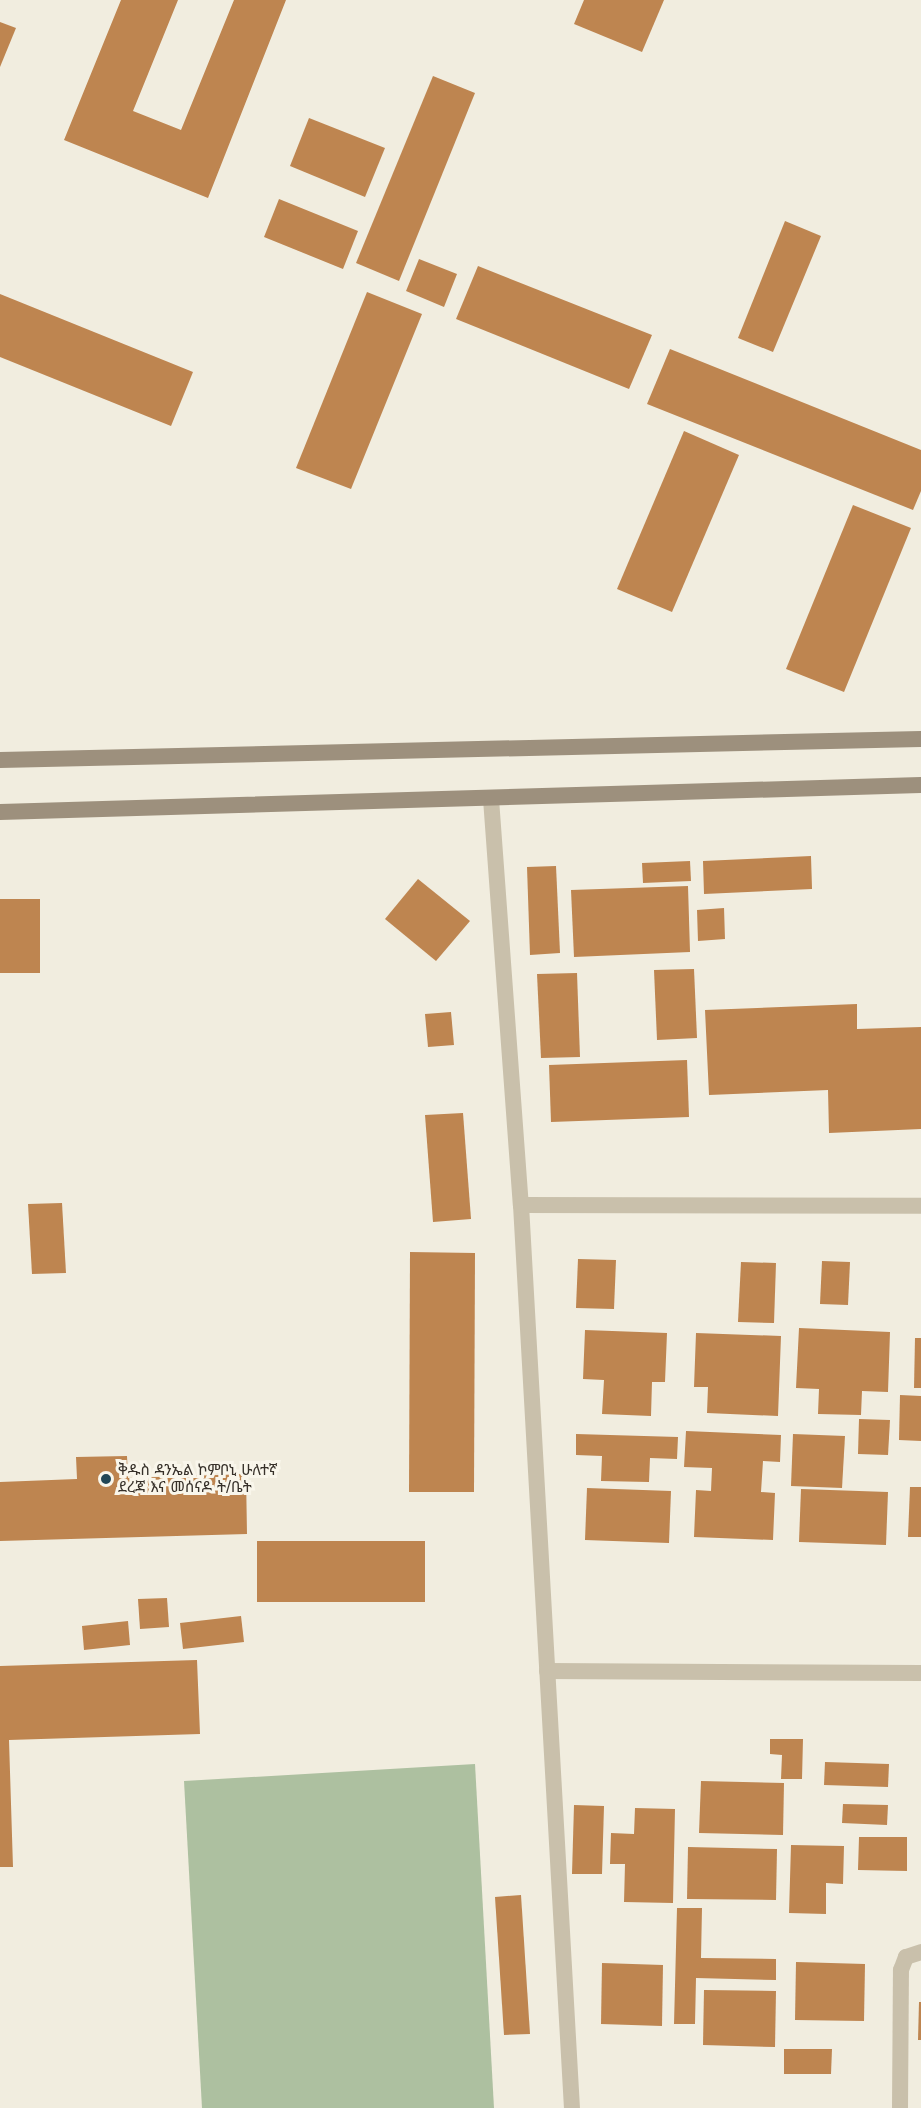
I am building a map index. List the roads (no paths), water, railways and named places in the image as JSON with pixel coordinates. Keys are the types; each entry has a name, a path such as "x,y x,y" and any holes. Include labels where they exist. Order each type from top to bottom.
{"main road":[{"path":"0,760 921,739"},
{"path":"0,812 921,785"}],"street":[{"path":"491,799 521,1205 572,2108"},
{"path":"521,1205 921,1206"},
{"path":"547,1671 921,1673"},
{"path":"900,2108 901,1970 906,1958 921,1952"}],"place":[{"name":"ቅዱስ ዳንኤል ኮምቦኒ ሁለተኛ ደረጃ እና መሰናዶ ት/ቤት","path":"106,1479"}]}
